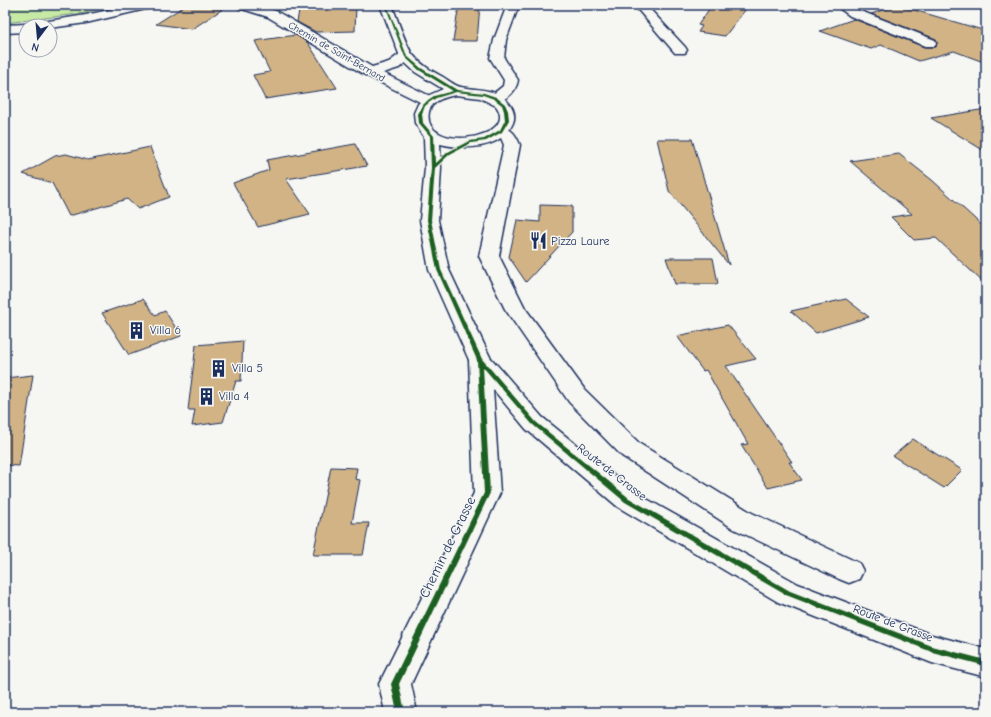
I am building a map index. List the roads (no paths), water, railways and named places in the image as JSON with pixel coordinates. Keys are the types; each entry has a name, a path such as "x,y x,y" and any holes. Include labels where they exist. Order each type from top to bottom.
{"street":[{"path":"58,23 86,19 146,5"},
{"name":"Chemin de Saint-Bernard","path":"243,5 272,14 370,72 429,101"},
{"path":"386,5 406,56 420,69 456,91"},
{"path":"495,98 501,96 510,86 510,80 497,58 500,40 513,5"},
{"path":"640,5 680,50"},
{"path":"841,5 854,13 930,43"},
{"path":"5,29 18,28"},
{"path":"370,72 400,63 406,56"},
{"path":"456,91 472,92 495,98 504,105 507,120 501,131 485,140 470,142 443,140 432,136 421,124 420,114 429,101 443,94 456,91"},
{"path":"501,131 508,136 512,145 489,256 515,309 577,396 631,450 743,521 849,571"},
{"name":"Route de Grasse","path":"432,136 433,168 429,220 439,270 480,360 534,423 627,500 788,593 932,649 986,663"},
{"path":"433,168 449,153 470,142"},
{"name":"Chemin de Grasse","path":"401,712 395,684 487,493 480,360"}],"place":[{"name":"Pizza Laure","path":"538,241"},
{"name":"Villa 6","path":"137,330"},
{"name":"Villa 5","path":"219,368"},
{"name":"Villa 4","path":"206,396"}]}
